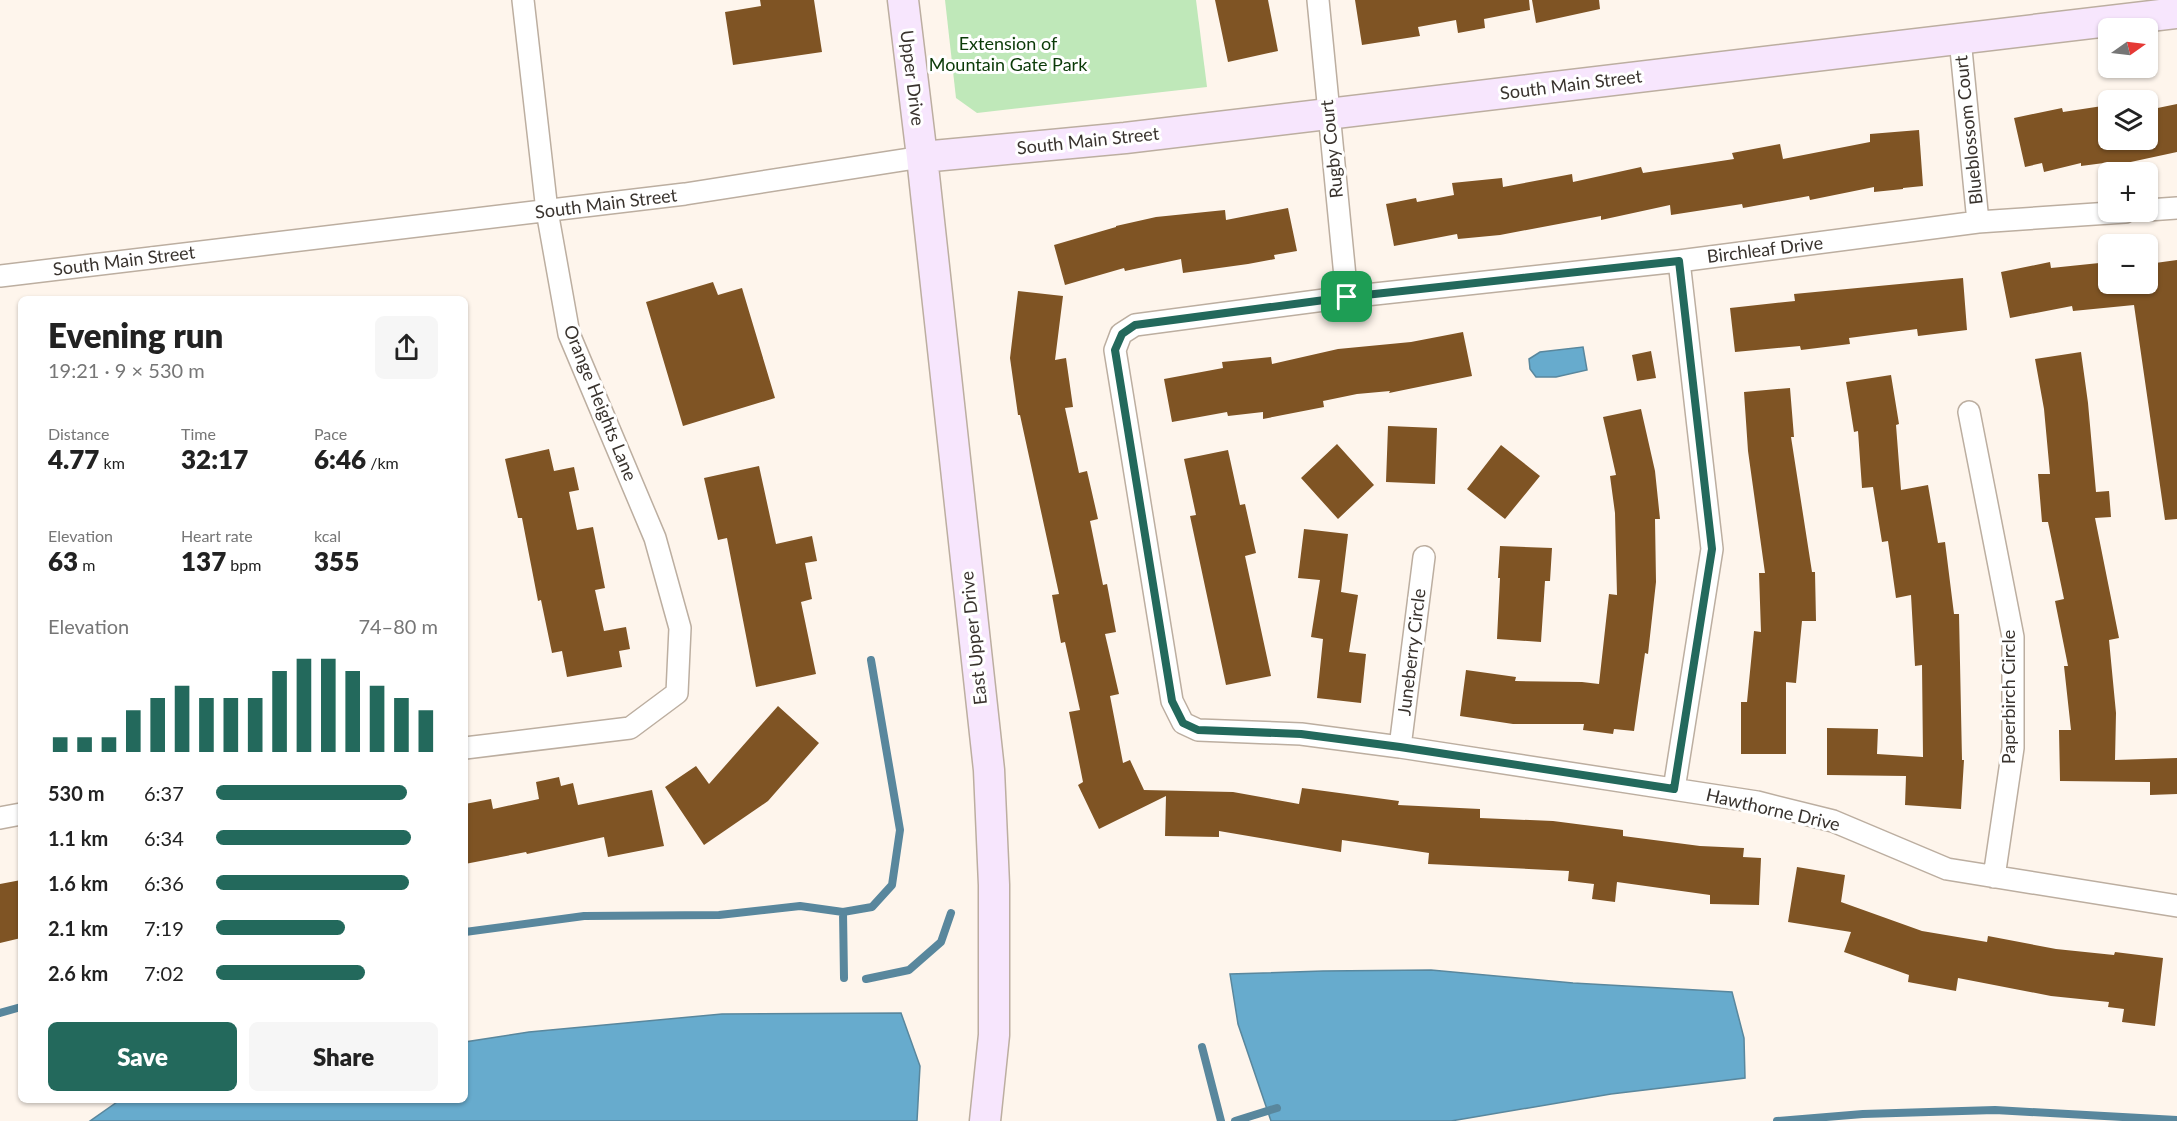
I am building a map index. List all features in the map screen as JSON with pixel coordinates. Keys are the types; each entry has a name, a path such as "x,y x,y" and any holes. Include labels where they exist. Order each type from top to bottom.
{"main road":[{"name":"Upper Drive","path":"903,0 922,157"},
{"name":"South Main Street","path":"922,157 1125,138 2177,13"},
{"name":"East Upper Drive","path":"922,157 989,770 994,885 994,1035 984,1121"}],"street":[{"name":"Orange Heights Lane","path":"468,748 630,728 677,693 680,628 655,538 569,334 548,212 523,0"},
{"name":"Rugby Court","path":"1318,0 1347,297"},
{"name":"Blueblossom Court","path":"1960,39 1978,222"},
{"name":"South Main Street","path":"0,276 548,212 685,194 922,157"},
{"path":"2158,209 2177,208"},
{"name":"Birchleaf Drive","path":"1183,723 1172,701 1115,350 1122,334 1135,325 1347,297 1679,261 1978,222 2098,214"},
{"path":"1674,789 1712,549 1679,261"},
{"name":"Paperbirch Circle","path":"1969,412 2013,637 2013,748 1994,877"},
{"name":"Juneberry Circle","path":"1400,747 1424,557"},
{"name":"Hawthorne Drive","path":"1183,723 1198,730 1301,734 1400,747 1757,802 1833,821 1947,869 2177,906"},
{"path":"0,818 18,815"}],"green space":[{"name":"Extension of Mountain Gate Park","path":"945,0 1196,0 1207,87 977,113 956,98"}],"water":[{"path":"1583,347 1587,370 1556,377 1536,377 1530,369 1529,359 1540,352"},
{"path":"1431,970 1573,983 1732,992 1744,1038 1745,1078 1611,1094 1451,1121 1271,1121 1238,1024 1230,974"},
{"path":"901,1013 920,1066 917,1121 90,1121 116,1103 468,1103 468,1042 529,1032 722,1014"}],"building":[{"path":"760,0 814,0 822,52 733,65 725,12 761,6"},
{"path":"1215,0 1268,0 1278,51 1228,62"},
{"path":"1355,0 1529,0 1530,10 1484,19 1485,28 1458,33 1456,20 1418,27 1420,36 1362,45"},
{"path":"1532,0 1599,0 1600,9 1536,23"},
{"path":"2177,104 2177,152 2131,162 2098,162 2081,166 2081,163 2044,172 2042,163 2025,167 2014,118 2062,108 2063,112 2098,107 2098,150 2158,150 2158,108"},
{"path":"1919,130 1923,186 1903,189 1874,192 1874,187 1810,200 1809,196 1743,208 1742,204 1671,215 1670,205 1601,220 1601,216 1500,235 1458,239 1457,234 1394,246 1386,204 1416,198 1417,202 1454,195 1452,183 1502,178 1503,187 1572,174 1573,182 1641,167 1643,173 1734,159 1732,153 1780,144 1783,159 1870,142 1870,134"},
{"path":"1288,208 1297,251 1274,255 1275,259 1248,264 1183,273 1181,259 1125,271 1124,268 1065,285 1054,245 1116,226 1156,217 1225,210 1226,220"},
{"path":"2177,260 2177,519 2165,520 2134,305 2073,311 2072,306 2010,318 2001,272 2050,262 2051,268 2098,263 2098,294 2158,294 2158,263"},
{"path":"1963,278 1967,330 1918,336 1917,329 1849,338 1850,344 1801,350 1800,346 1735,352 1730,308 1795,301 1794,294"},
{"path":"713,282 718,295 742,288 775,398 683,426 646,302"},
{"path":"1018,291 1063,296 1055,360 1066,358 1073,407 1065,408 1079,473 1087,471 1098,519 1090,521 1103,585 1107,584 1116,632 1105,634 1119,694 1110,696 1123,763 1130,760 1144,790 1233,792 1299,804 1302,788 1399,801 1398,805 1480,809 1480,818 1553,821 1623,830 1623,836 1700,846 1744,848 1743,857 1761,858 1759,905 1710,904 1710,895 1617,882 1615,902 1592,899 1594,884 1568,881 1569,871 1428,864 1429,853 1342,840 1341,852 1219,831 1219,837 1165,836 1166,796 1099,829 1078,785 1083,782 1069,712 1080,710 1065,642 1061,643 1052,595 1059,594 1020,415 1018,415 1010,358"},
{"path":"1463,332 1472,376 1389,393 1390,391 1357,394 1323,401 1324,407 1263,419 1263,412 1228,416 1227,412 1172,422 1164,379 1223,368 1222,362 1271,357 1272,364 1338,349 1411,342"},
{"path":"1651,351 1656,378 1637,381 1632,355"},
{"path":"2081,352 2096,492 2109,491 2111,517 2095,518 2119,638 2109,640 2116,713 2115,760 2177,758 2177,794 2150,795 2150,782 2060,781 2059,730 2071,730 2064,666 2068,666 2055,601 2064,599 2048,522 2042,522 2038,474 2050,474 2044,409 2035,359"},
{"path":"1891,375 1899,424 1896,425 1901,490 1928,485 1938,543 1945,542 1954,614 1959,614 1962,760 1964,760 1961,809 1905,805 1906,776 1827,775 1827,728 1878,729 1877,754 1923,757 1922,665 1915,666 1911,595 1896,598 1888,541 1882,542 1873,487 1862,488 1858,431 1854,432 1846,382"},
{"path":"1790,388 1794,437 1791,437 1812,572 1815,572 1816,621 1802,621 1796,683 1786,682 1786,754 1741,754 1741,702 1747,702 1754,631 1761,632 1759,573 1765,573 1748,451 1744,392"},
{"path":"1641,409 1655,471 1660,519 1655,519 1656,582 1648,654 1645,653 1634,731 1614,729 1613,734 1583,730 1584,724 1513,724 1460,716 1466,670 1516,677 1515,681 1599,684 1609,594 1617,595 1615,513 1610,476 1616,475 1603,417"},
{"path":"1388,426 1437,428 1435,484 1386,482"},
{"path":"1337,444 1374,485 1338,519 1301,478"},
{"path":"1501,445 1540,476 1505,519 1467,489"},
{"path":"549,449 554,471 574,467 579,490 569,492 577,530 593,527 605,588 595,590 604,631 626,627 630,649 619,651 622,667 567,677 562,651 552,653 541,600 538,601 522,518 518,518 505,459"},
{"path":"1228,450 1240,505 1245,504 1256,553 1245,556 1271,676 1226,685 1190,516 1196,515 1184,459"},
{"path":"759,466 776,544 812,536 817,561 805,563 812,599 801,602 816,674 756,687 727,538 718,540 704,478"},
{"path":"1304,529 1348,534 1341,592 1358,595 1349,652 1366,654 1361,703 1317,698 1323,639 1311,637 1320,580 1298,578"},
{"path":"1500,546 1552,548 1550,581 1545,581 1541,642 1497,639"},
{"path":"778,706 819,743 768,801 704,845 665,787 696,766 709,784"},
{"path":"559,777 561,786 573,783 578,805 652,790 664,846 608,857 604,837 527,854 526,852 468,863 468,803 491,799 493,809 539,799 536,782"},
{"path":"1797,867 1845,875 1841,902 1922,931 1987,942 1988,936 2056,949 2114,955 2115,952 2163,958 2155,1026 2122,1022 2124,1009 2108,1007 2109,1002 2051,996 1958,978 1956,991 1908,982 1909,975 1844,952 1851,932 1788,922"},
{"path":"18,881 18,939 0,943 0,884"}],"waterway":[{"path":"844,978 843,912 872,907 892,885 900,830 871,660"},
{"path":"468,932 584,916 719,915 800,906 843,912"},
{"path":"866,979 909,970 941,942 951,913"},
{"path":"0,1013 18,1008"},
{"path":"1202,1047 1221,1121"},
{"path":"1235,1121 1277,1108"},
{"path":"1777,1121 1863,1114 1995,1110 2177,1120"}],"route":[{"path":"1679,261 1712,549 1674,789 1400,747 1301,734 1198,730 1183,723 1172,701 1115,350 1122,334 1135,325 1347,297 1679,261"}]}
